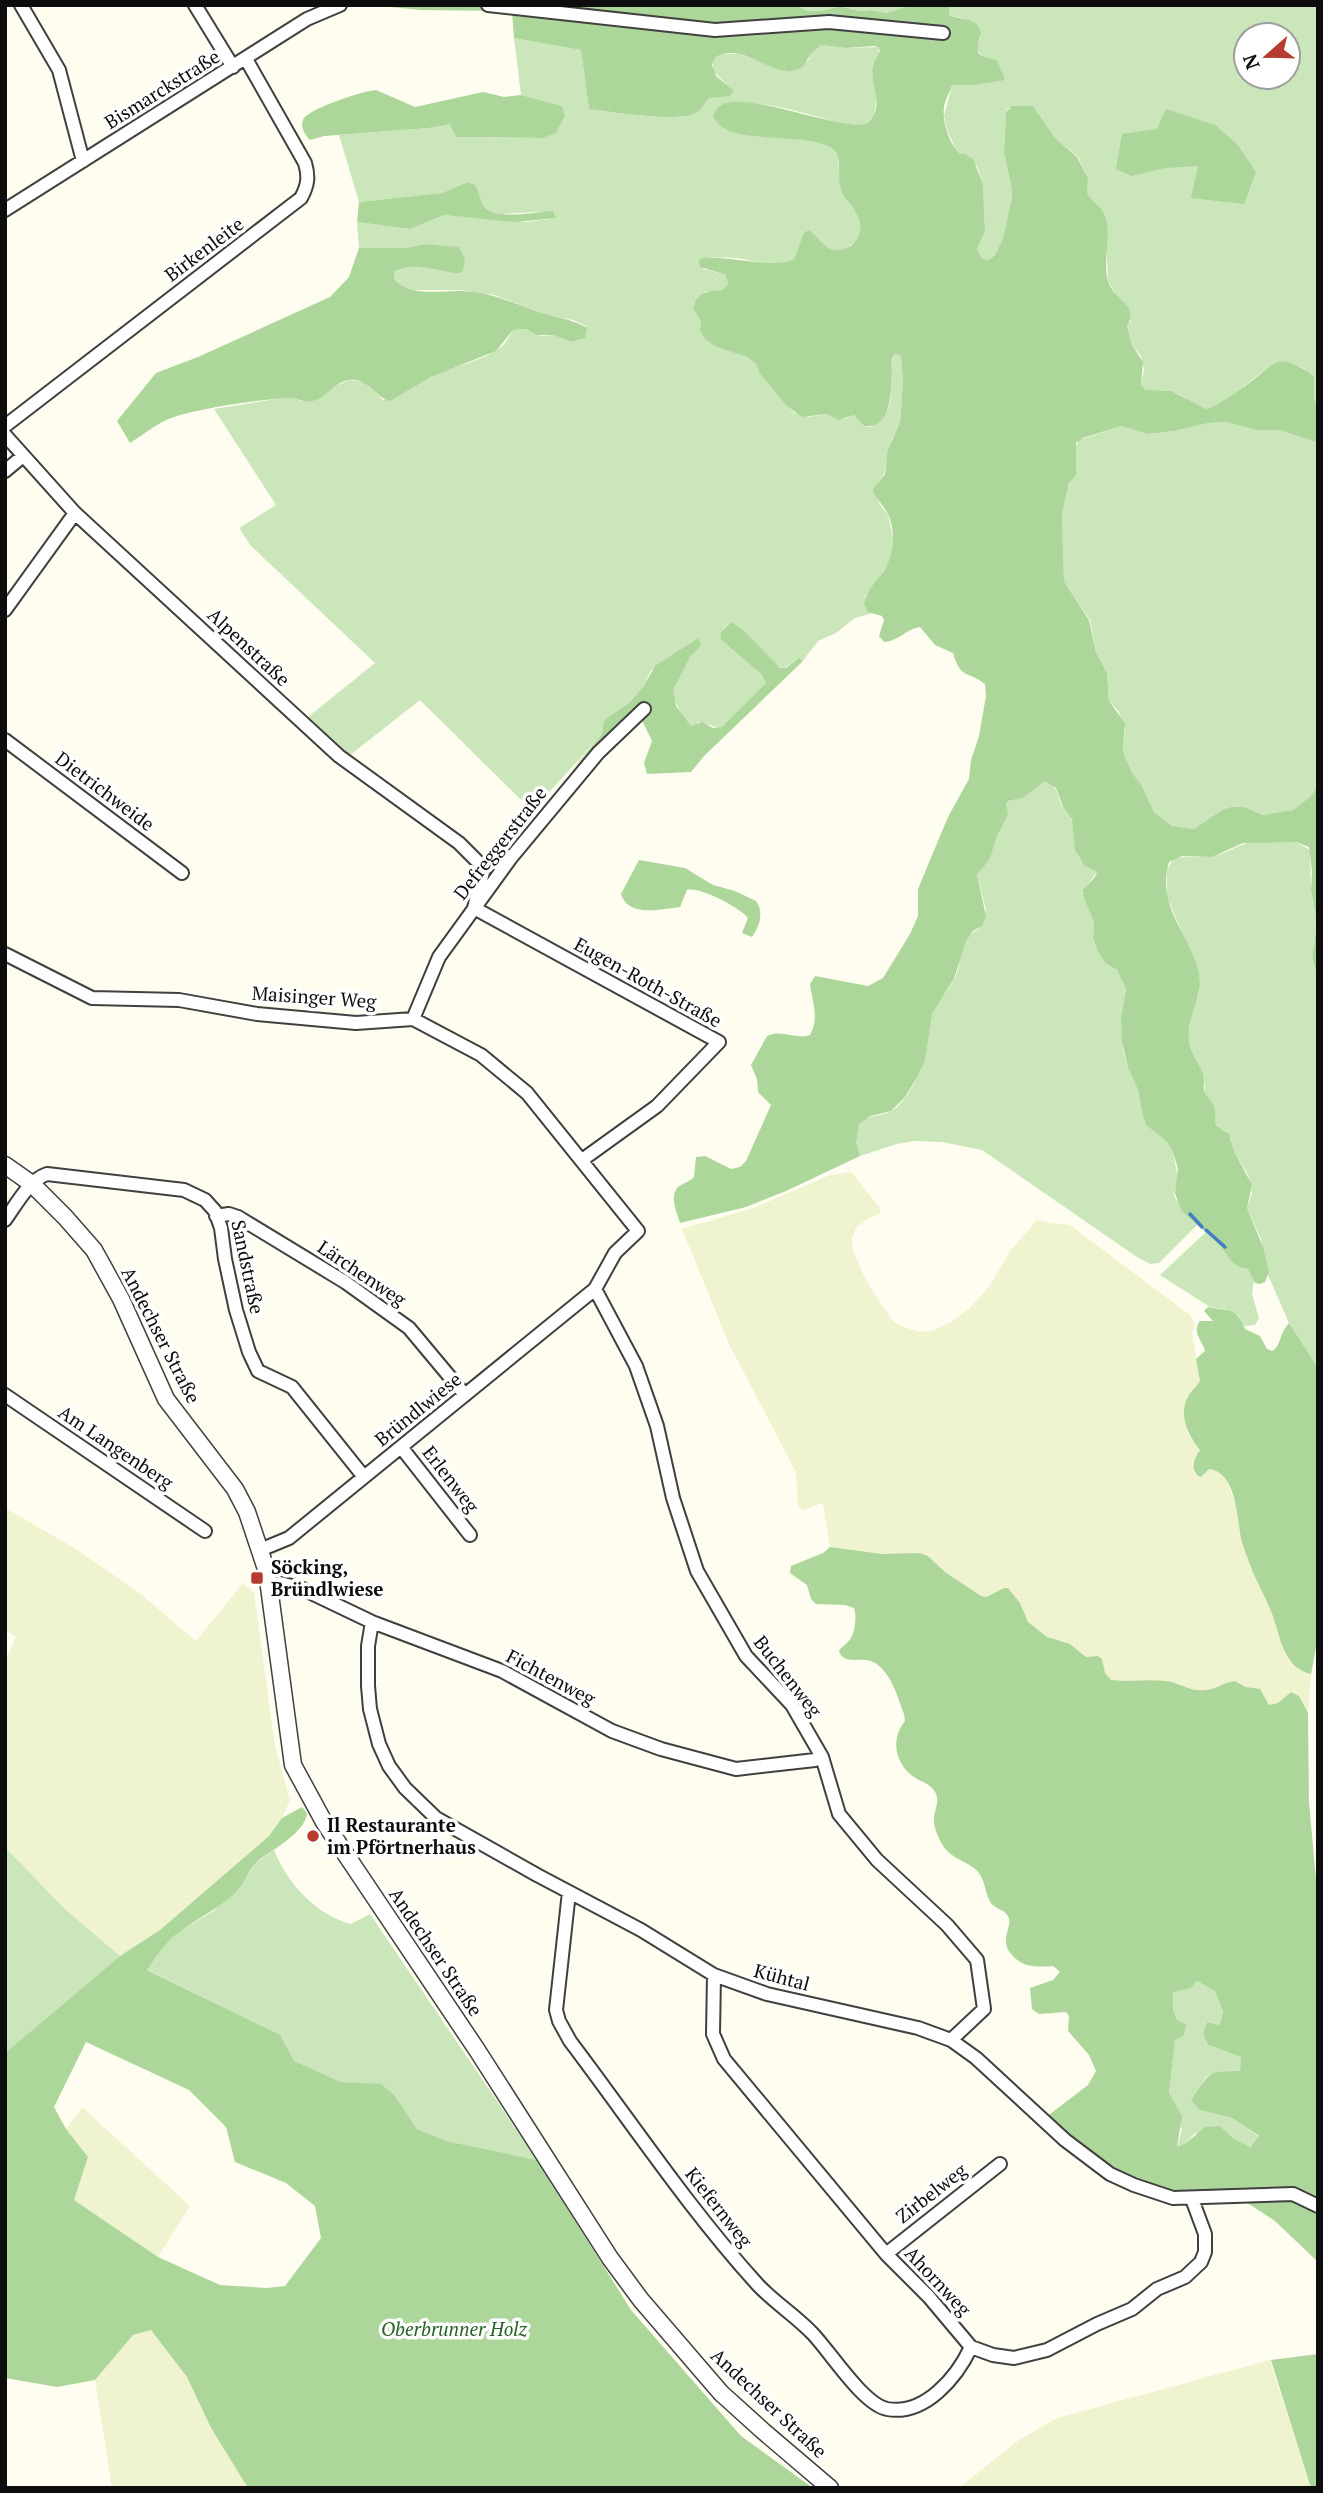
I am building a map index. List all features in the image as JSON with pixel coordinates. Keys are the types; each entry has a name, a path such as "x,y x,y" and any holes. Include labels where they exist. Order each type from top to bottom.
{"street":[{"path":"21,5 59,70 83,160"},
{"path":"195,5 233,67"},
{"name":"Bismarckstraße","path":"5,210 307,19 340,5"},
{"path":"488,5 715,30 829,22 943,33"},
{"name":"Birkenleite","path":"5,426 302,198 308,177 305,163 246,59"},
{"name":"Alpenstraße","path":"5,435 75,513 339,756 459,843 484,868 474,908"},
{"path":"5,471 23,456"},
{"path":"5,610 75,513"},
{"name":"Defreggerstraße","path":"413,1019 439,957 510,859 565,791 643,709"},
{"name":"Dietrichweide","path":"5,740 182,873"},
{"name":"Eugen-Roth-Straße","path":"474,908 719,1042 656,1106 582,1160"},
{"name":"Maisinger Weg","path":"5,954 92,998 179,1000 257,1014 356,1023 413,1019"},
{"path":"413,1019 481,1055 527,1093 638,1231 615,1253 595,1289"},
{"name":"Andechser Straße","path":"5,1165 32,1184 94,1250 121,1299 166,1399 235,1489 251,1523 269,1586 293,1765 324,1822 477,2050 610,2258 641,2300 721,2393 830,2488"},
{"name":"Sandstraße","path":"32,1184 40,1176 47,1174 184,1190 205,1200 221,1228 236,1310 258,1371 292,1387 364,1477"},
{"path":"5,1220 32,1184"},
{"name":"Lärchenweg","path":"216,1216 229,1214 238,1217 352,1287 409,1328 465,1395"},
{"name":"Bründlwiese","path":"260,1550 289,1538 595,1289"},
{"name":"Buchenweg","path":"595,1289 636,1366 657,1426 673,1498 697,1571 746,1656 792,1705 822,1757 839,1814 877,1860 947,1925 977,1960 984,2009 951,2040"},
{"name":"Am Langenberg","path":"5,1395 205,1531"},
{"name":"Erlenweg","path":"401,1447 470,1535"},
{"name":"Fichtenweg","path":"269,1586 280,1583 303,1589 372,1622 502,1671 612,1731 661,1749 736,1769 822,1757"},
{"name":"Kühtal","path":"372,1622 368,1646 370,1709 379,1744 389,1766 419,1803 436,1818 641,1930 714,1975 766,1994 918,2028 951,2040 976,2058 1065,2140 1110,2174 1134,2185 1173,2198 1293,2194 1318,2206"},
{"name":"Kiefernweg","path":"569,1892 556,2010 559,2021 570,2041 673,2180 758,2285 811,2332 856,2386 883,2407 906,2408 929,2399 954,2373 971,2347"},
{"name":"Ahornweg","path":"714,1975 713,2034 720,2054 886,2253 929,2297 971,2347 1006,2357 1037,2354 1132,2309 1157,2289 1185,2277 1201,2262 1205,2252 1203,2226 1192,2199"},
{"name":"Zirbelweg","path":"886,2253 1000,2164"}],"green space":[{"path":"372,5 796,5 808,11 840,6 859,11 887,13 911,5 949,5 949,15 969,20 979,28 979,53 997,60 1005,80 952,85 944,107 945,125 953,144 960,154 973,159 983,184 985,231 977,249 982,259 989,260 995,255 1003,238 1012,197 1004,153 1006,112 1012,106 1033,106 1055,138 1077,157 1088,178 1087,193 1101,208 1107,221 1106,273 1111,288 1130,313 1127,326 1132,345 1143,362 1141,385 1145,390 1172,391 1206,409 1232,395 1279,362 1296,365 1314,377 1314,400 1318,403 1318,443 1280,430 1256,430 1226,422 1148,434 1121,426 1083,438 1076,443 1076,475 1069,483 1062,514 1064,581 1089,620 1096,652 1107,673 1109,701 1125,723 1125,757 1154,812 1172,826 1194,829 1222,810 1232,807 1245,807 1263,815 1293,810 1311,796 1318,785 1318,977 1312,958 1317,923 1311,890 1309,847 1296,842 1243,843 1212,857 1182,856 1169,862 1166,878 1170,907 1199,973 1199,990 1190,1023 1190,1045 1203,1074 1205,1093 1215,1109 1216,1125 1229,1134 1235,1153 1252,1185 1247,1208 1263,1247 1269,1272 1265,1282 1255,1283 1248,1269 1232,1262 1220,1245 1181,1210 1175,1193 1178,1169 1173,1152 1167,1142 1146,1125 1138,1090 1128,1068 1122,1042 1121,1017 1126,989 1117,970 1105,963 1093,937 1094,922 1083,890 1097,872 1084,865 1075,850 1072,819 1063,807 1056,788 1045,781 1023,798 1008,801 1006,804 1008,814 990,859 977,875 986,916 982,926 973,931 966,941 954,979 932,1014 925,1060 905,1097 891,1111 871,1116 859,1124 856,1143 860,1156 746,1207 680,1223 674,1195 678,1187 694,1177 696,1157 705,1156 731,1169 740,1167 746,1161 771,1105 758,1092 757,1079 751,1065 767,1036 810,1035 815,1016 810,984 815,976 868,986 883,978 910,934 918,916 918,889 948,817 969,779 986,696 985,684 962,671 953,653 935,645 920,627 884,642 879,636 884,620 882,616 868,612 864,604 869,591 887,565 892,549 893,532 889,516 873,491 885,474 888,450 900,422 903,382 901,356 895,354 892,359 890,401 882,420 875,425 864,426 854,415 839,420 827,414 802,417 788,407 760,374 756,364 747,357 715,346 705,339 700,330 701,322 693,308 700,296 722,290 728,284 726,275 700,267 699,260 702,258 786,262 794,259 804,233 809,230 827,247 837,250 851,246 860,230 857,214 841,190 839,160 833,149 804,140 732,132 720,125 713,115 716,110 732,102 748,102 832,121 865,124 872,118 877,104 872,73 880,51 874,46 846,48 821,45 803,67 789,71 742,55 724,54 715,57 712,65 716,76 734,91 730,96 709,98 694,114 673,117 643,116 589,109 581,50 514,38 512,11 420,10"},
{"path":"796,5 911,5 887,13 859,11 840,6 808,11"},
{"path":"949,5 1318,5 1318,403 1314,400 1305,369 1289,363 1269,368 1227,399 1206,409 1174,392 1145,391 1141,385 1144,370 1141,356 1132,345 1127,326 1131,320 1108,281 1105,217 1086,193 1088,178 1078,157 1055,138 1033,106 1008,108 1006,112 1004,153 1012,197 1003,238 995,255 989,260 982,259 977,249 985,231 983,184 977,166 957,152 944,116 952,85 973,85 984,58 976,48 981,36 962,18 949,15"},
{"path":"514,38 581,50 589,109 659,117 694,114 709,98 731,95 733,91 713,71 713,59 719,54 739,54 786,71 808,61 821,45 846,48 878,47 880,55 874,82 878,93 874,115 865,124 846,124 768,105 721,105 757,137 809,140 837,152 842,189 859,217 861,229 851,245 840,250 823,246 813,233 801,242 794,259 779,264 710,257 703,269 727,275 728,284 722,290 705,292 694,303 693,308 701,322 700,330 709,342 747,357 756,364 760,374 794,413 809,417 827,414 845,419 854,415 864,426 870,427 887,411 895,354 901,356 903,382 900,422 891,442 884,474 874,487 879,503 888,515 893,548 890,561 865,597 868,612 873,613 855,618 836,633 818,641 802,662 800,657 783,669 736,625 727,625 721,632 720,639 761,674 766,683 725,726 719,728 699,722 693,727 685,721 672,695 682,669 699,647 697,638 651,670 643,687 629,703 604,720 602,734 534,809 519,798 420,700 350,755 308,717 375,663 251,546 239,528 276,505 214,409 289,397 313,401 350,380 364,382 383,400 493,352 504,344 513,330 526,329 541,336 553,335 570,342 582,339 586,326 573,320 551,316 494,295 460,290 404,288 394,278 394,272 410,267 461,273 464,264 458,248 425,244 406,248 359,248 357,222 410,229 444,215 527,222 556,218 536,212 490,212 468,182 442,193 359,202 339,135 429,128 450,123 456,137 543,138 556,133 565,116 562,106 521,95"},
{"path":"376,90 415,107 483,92 504,97 521,95 562,106 565,116 556,133 543,138 456,137 450,124 324,136 310,140 305,133 303,120 314,111 348,97"},
{"path":"1166,109 1215,125 1237,144 1256,172 1244,204 1191,198 1198,166 1165,168 1132,176 1116,169 1122,134 1157,129"},
{"path":"468,182 475,185 489,211 526,214 553,211 556,218 516,222 444,215 410,229 357,222 359,202 442,193"},
{"path":"425,244 458,247 464,260 461,273 408,267 394,272 394,278 400,284 416,291 462,291 496,297 570,320 587,328 585,338 571,342 553,335 537,335 526,329 513,330 496,351 431,377 390,401 361,381 348,380 313,401 274,399 183,414 161,423 130,443 117,421 156,373 198,357 330,297 349,277 359,248 406,248"},
{"path":"1226,422 1256,430 1280,430 1318,443 1318,785 1311,796 1293,810 1264,815 1245,807 1222,810 1194,829 1172,826 1154,812 1125,757 1125,730 1119,712 1109,701 1107,673 1096,652 1090,620 1064,581 1062,514 1069,483 1076,474 1075,448 1079,440 1121,426 1148,434"},
{"path":"731,622 743,630 780,668 786,668 800,657 802,662 704,756 691,772 647,774 644,763 652,741 641,718 609,744 598,742 571,771 602,734 604,720 629,703 643,687 655,666 698,638 701,645 690,657 673,690 676,706 691,726 702,722 713,728 722,727 766,683 761,674 720,639 721,632"},
{"path":"1045,781 1056,789 1061,805 1071,818 1078,856 1097,872 1082,893 1094,922 1093,937 1097,950 1105,963 1117,970 1126,989 1121,1017 1123,1050 1128,1068 1138,1090 1146,1125 1167,1142 1173,1152 1178,1178 1174,1196 1189,1217 1198,1224 1159,1263 1150,1264 1137,1257 982,1150 942,1142 914,1141 860,1156 856,1148 859,1124 897,1106 908,1094 920,1073 931,1017 954,980 964,945 972,933 979,929 986,910 977,875 990,859 1007,814 1006,804 1008,801 1023,798"},
{"path":"1253,842 1296,842 1310,850 1311,890 1317,923 1312,958 1318,977 1318,1368 1289,1323 1268,1275 1261,1239 1247,1208 1252,1193 1248,1175 1227,1132 1216,1125 1215,1109 1205,1093 1204,1077 1196,1064 1188,1038 1199,994 1200,977 1167,896 1167,870 1173,859 1214,856"},
{"path":"639,860 685,868 713,885 756,901 760,914 755,933 752,937 742,933 748,918 744,914 701,891 687,890 680,907 646,910 631,906 621,894"},
{"path":"852,1173 880,1208 880,1213 856,1228 852,1239 853,1251 882,1306 894,1322 904,1327 920,1332 934,1330 969,1309 989,1287 1010,1251 1037,1220 1070,1225 1190,1315 1195,1324 1192,1333 1200,1381 1186,1402 1184,1420 1190,1437 1200,1450 1193,1465 1195,1474 1201,1477 1209,1469 1215,1470 1227,1481 1238,1510 1240,1534 1247,1556 1271,1611 1286,1658 1311,1674 1308,1713 1299,1696 1291,1692 1278,1703 1269,1705 1250,1688 1235,1681 1213,1689 1189,1691 1180,1684 1167,1681 1111,1680 1105,1673 1102,1659 1098,1656 1086,1657 1047,1637 1028,1622 1020,1603 998,1590 985,1597 981,1596 945,1572 928,1556 882,1554 830,1547 823,1504 804,1510 798,1506 796,1472 729,1344 682,1229 753,1208 830,1175"},
{"path":"1206,1232 1221,1245 1232,1262 1249,1270 1254,1280 1252,1294 1259,1318 1255,1325 1244,1326 1239,1316 1225,1309 1210,1307 1160,1275"},
{"path":"1208,1307 1235,1313 1245,1329 1260,1336 1267,1349 1272,1351 1277,1347 1289,1323 1318,1368 1318,1637 1311,1674 1294,1665 1284,1650 1243,1546 1236,1505 1229,1485 1218,1472 1209,1469 1201,1477 1194,1470 1200,1450 1188,1431 1184,1409 1189,1395 1200,1381 1196,1359 1205,1351 1197,1329 1200,1321 1213,1321 1204,1311"},
{"path":"5,1508 71,1546 137,1591 196,1641 243,1583 254,1593 275,1746 290,1800 282,1818 269,1836 160,1930 120,1956 65,1909 5,1847 5,1662 16,1637 5,1629"},
{"path":"830,1547 882,1554 919,1553 928,1556 945,1572 981,1596 986,1597 1008,1588 1020,1603 1028,1622 1047,1637 1070,1644 1086,1657 1098,1656 1111,1680 1167,1681 1199,1690 1212,1689 1235,1681 1246,1687 1260,1689 1269,1705 1278,1703 1291,1692 1299,1696 1308,1713 1309,1802 1318,1902 1318,2262 1275,2221 1232,2193 1174,2195 1111,2170 1045,2118 1088,2085 1096,2071 1089,2055 1068,2031 1069,2016 1066,2012 1039,2014 1032,2009 1030,1988 1053,1980 1060,1972 1053,1966 1027,1965 1013,1956 1006,1945 1008,1916 991,1903 979,1873 949,1853 942,1844 934,1824 937,1799 935,1792 908,1772 899,1758 897,1736 905,1721 893,1685 884,1671 873,1662 845,1658 839,1651 852,1635 854,1608 816,1604 811,1599 807,1585 790,1573 791,1566 823,1553","holes":["1197,1981 1215,1991 1223,2011 1220,2025 1207,2022 1203,2034 1208,2045 1241,2057 1240,2071 1210,2075 1191,2100 1200,2110 1232,2118 1259,2136 1250,2147 1234,2139 1220,2126 1205,2127 1177,2147 1182,2116 1169,2093 1175,2040 1184,2035 1186,2024 1177,2020 1173,2009 1173,1992 1190,1988"]},
{"name":"Oberbrunner Holz","path":"302,1807 307,1813 295,1834 258,1861 236,1892 174,1937 147,1970 280,2035 294,2061 341,2082 381,2084 395,2096 417,2129 446,2141 537,2160 631,2310 741,2436 813,2488 248,2488 211,2428 187,2377 151,2330 133,2335 95,2380 57,2387 5,2378 5,2053 120,1956 160,1930 269,1836 282,1818","holes":["86,2042 189,2090 226,2127 235,2162 286,2183 315,2206 321,2238 285,2286 267,2288 220,2285 158,2257 74,2200 88,2157 66,2129 54,2107"]},
{"path":"5,1847 65,1909 120,1956 5,2053"},
{"path":"274,1850 295,1886 326,1913 351,1924 370,1914 537,2160 445,2141 417,2129 395,2096 381,2085 341,2082 293,2061 279,2035 146,1969 167,1942 212,1912 237,1891 256,1863"},
{"path":"1197,1981 1215,1991 1223,2011 1220,2025 1207,2022 1203,2034 1208,2045 1241,2057 1240,2071 1219,2072 1206,2077 1201,2089 1200,2110 1232,2118 1259,2137 1249,2147 1234,2139 1220,2126 1194,2134 1186,2143 1177,2147 1182,2130 1169,2093 1175,2039 1186,2024 1177,2020 1173,2009 1173,1991"},
{"path":"82,2107 190,2206 158,2257 74,2200 88,2157 66,2129"},
{"path":"151,2330 187,2377 211,2428 248,2488 112,2488 95,2380 133,2335"},
{"path":"1318,2354 1318,2488 1311,2488 1271,2360"},
{"path":"1270,2360 1311,2488 959,2488 1019,2440 1057,2418"}],"waterway":[{"path":"1190,1214 1202,1227"},
{"path":"1206,1230 1225,1247"}],"place":[{"name":"Söcking, Bründlwiese","path":"257,1578"},
{"name":"Il Restaurante im Pförtnerhaus","path":"313,1836"}]}
